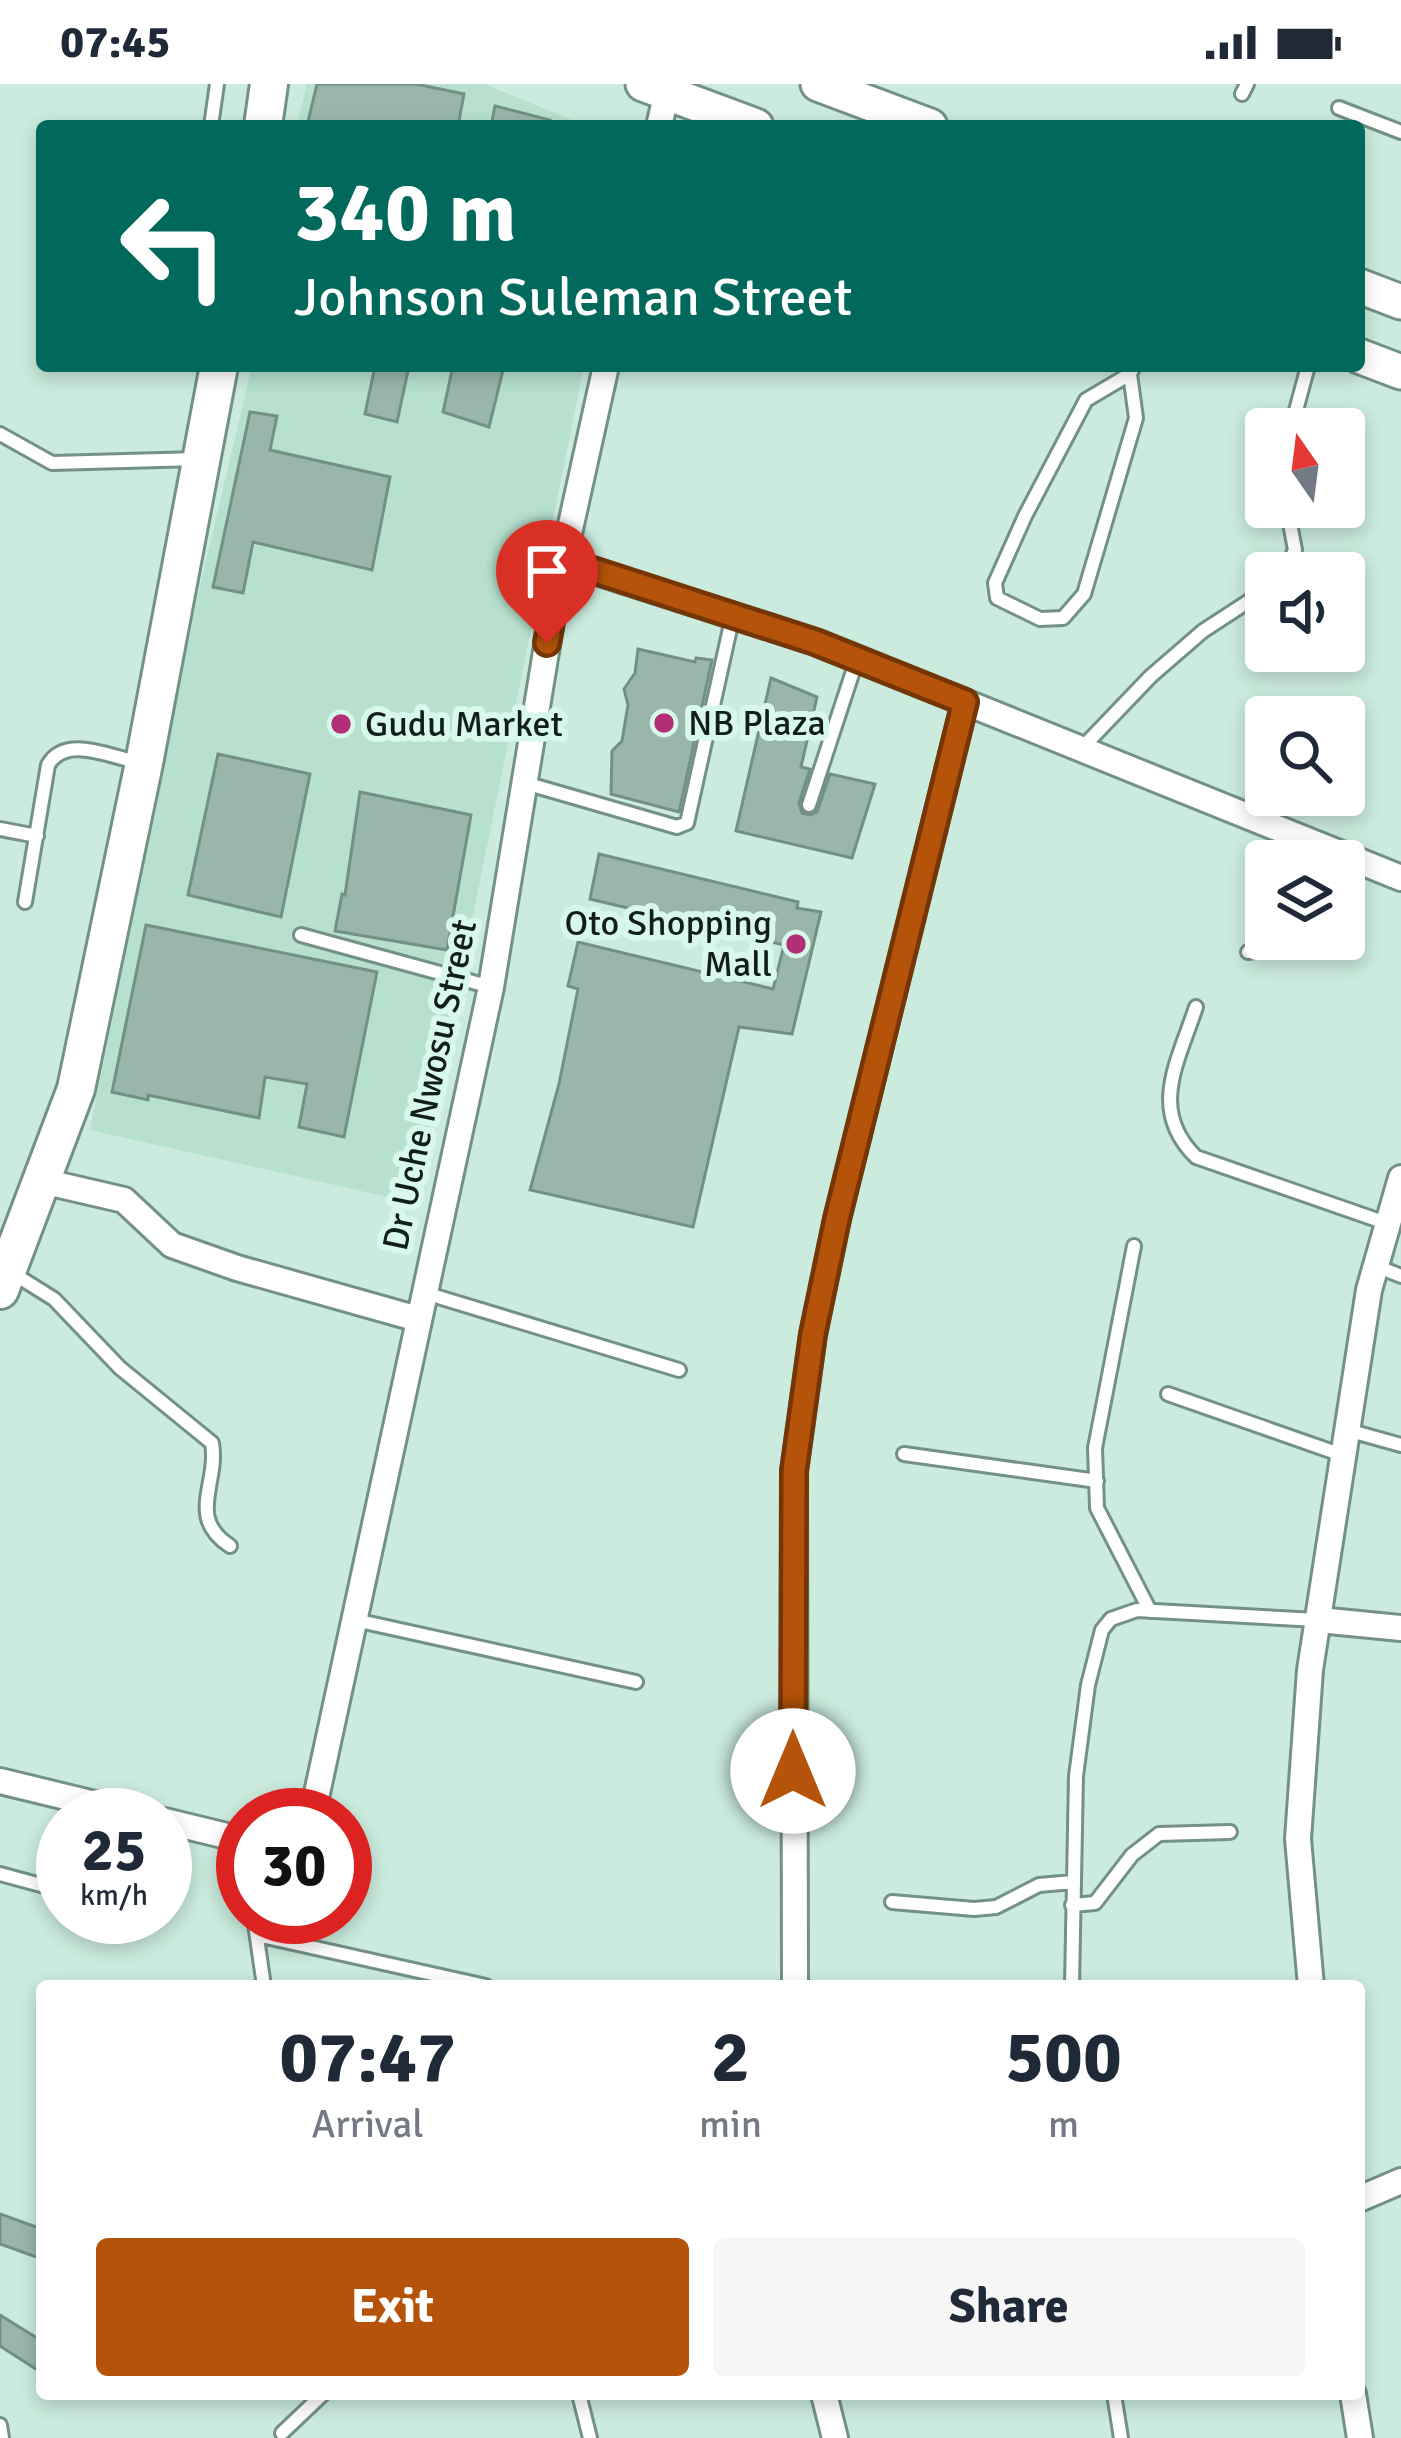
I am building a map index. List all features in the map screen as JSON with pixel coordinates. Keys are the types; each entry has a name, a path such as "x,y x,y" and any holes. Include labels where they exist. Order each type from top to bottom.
{"main road":[{"path":"264,120 269,84"},
{"path":"818,84 914,120"},
{"path":"672,96 739,120"},
{"path":"1365,288 1401,302"},
{"path":"1365,358 1401,373"},
{"path":"4,1280 76,1089 144,764 218,372"}],"street":[{"name":"Dr Uche Nwosu Street","path":"318,1788 490,988 562,560 605,372"},
{"path":"562,560 857,658 1298,840"},
{"path":"795,1980 797,1448 813,1334 837,1219 965,702"},
{"path":"1365,866 1401,878"},
{"path":"1310,1980 1298,1839 1310,1670 1375,1265 1401,1178"},
{"path":"42,1181 124,1200 172,1246 418,1319"},
{"path":"1319,1620 1401,1628"},
{"path":"0,1781 36,1790"},
{"path":"1365,2196 1401,2181"},
{"path":"826,2400 835,2438"},
{"path":"1354,2400 1360,2438"}],"lane":[{"path":"213,120 217,84"},
{"path":"1339,108 1401,132"},
{"path":"1129,372 1086,400 995,583 997,598 1040,619 1063,618 1084,594 1136,418 1132,372"},
{"path":"1297,408 1306,372"},
{"path":"0,434 52,463 200,459"},
{"path":"1081,749 1150,676 1203,631 1245,604"},
{"path":"524,783 677,827 687,823 733,615"},
{"path":"809,806 857,658"},
{"path":"25,902 48,765 55,753 66,747 144,764"},
{"path":"0,829 37,836"},
{"path":"301,934 490,988"},
{"path":"1196,1007 1170,1089 1169,1116 1179,1141 1196,1157 1386,1223"},
{"path":"1134,1246 1095,1448 1097,1508 1150,1611"},
{"path":"1375,1265 1401,1276"},
{"path":"4,1280 54,1299 120,1368 212,1443 206,1518 213,1535 230,1546"},
{"path":"424,1293 679,1370"},
{"path":"1168,1394 1345,1443 1401,1445"},
{"path":"904,1454 1096,1481"},
{"path":"1072,1980 1076,1776 1095,1648 1111,1619 1122,1613 1150,1611 1319,1620"},
{"path":"354,1620 636,1682"},
{"path":"1072,1905 1095,1903 1132,1856 1159,1834 1230,1832"},
{"path":"0,1874 36,1884"},
{"path":"892,1902 974,1910 996,1907 1039,1885 1072,1882"},
{"path":"258,1944 263,1980"},
{"path":"297,1944 459,1980"},
{"path":"282,2433 316,2400"},
{"path":"580,2400 590,2438"},
{"path":"1115,2400 1121,2438"},
{"path":"0,2425 2,2438"}],"path":[{"path":"481,120 482,113"}],"shaded area":[{"path":"307,84 484,84 572,120 298,120"},
{"name":"Gudu Market","path":"251,372 583,372 415,1203 90,1130 198,595"}],"building":[{"path":"317,84 416,84 464,94 459,120 308,120"},
{"path":"495,106 550,120 492,120"},
{"path":"374,372 408,372 397,422 365,414"},
{"path":"452,372 503,372 489,427 443,412"},
{"path":"250,412 277,416 270,450 390,477 372,570 253,542 243,593 213,587"},
{"name":"NB Plaza","path":"638,649 695,662 696,658 712,660 679,812 611,794 612,751 622,741 628,705 624,689 635,673"},
{"path":"771,678 817,697 801,767 810,769 799,803 802,813 817,812 830,774 875,784 852,858 736,831"},
{"path":"218,754 310,774 281,917 188,895"},
{"path":"360,792 471,815 447,950 335,931"},
{"path":"599,854 798,902 797,908 821,912 792,1034 739,1027 693,1227 530,1190 578,989 568,986 578,942 773,989 784,945 590,899"},
{"path":"146,925 377,972 344,1137 299,1127 307,1084 265,1077 259,1118 112,1092"},
{"path":"0,2214 36,2227 36,2257 0,2244"},
{"path":"0,2315 36,2337 36,2369 0,2346"}],"place":[{"name":"NB Plaza","path":"664,723"},
{"name":"Gudu Market","path":"341,724"},
{"name":"Oto Shopping Mall","path":"796,944"}],"route":[{"path":"547,643 562,560 815,642 965,702 813,1334 794,1471 793,1771"}]}
